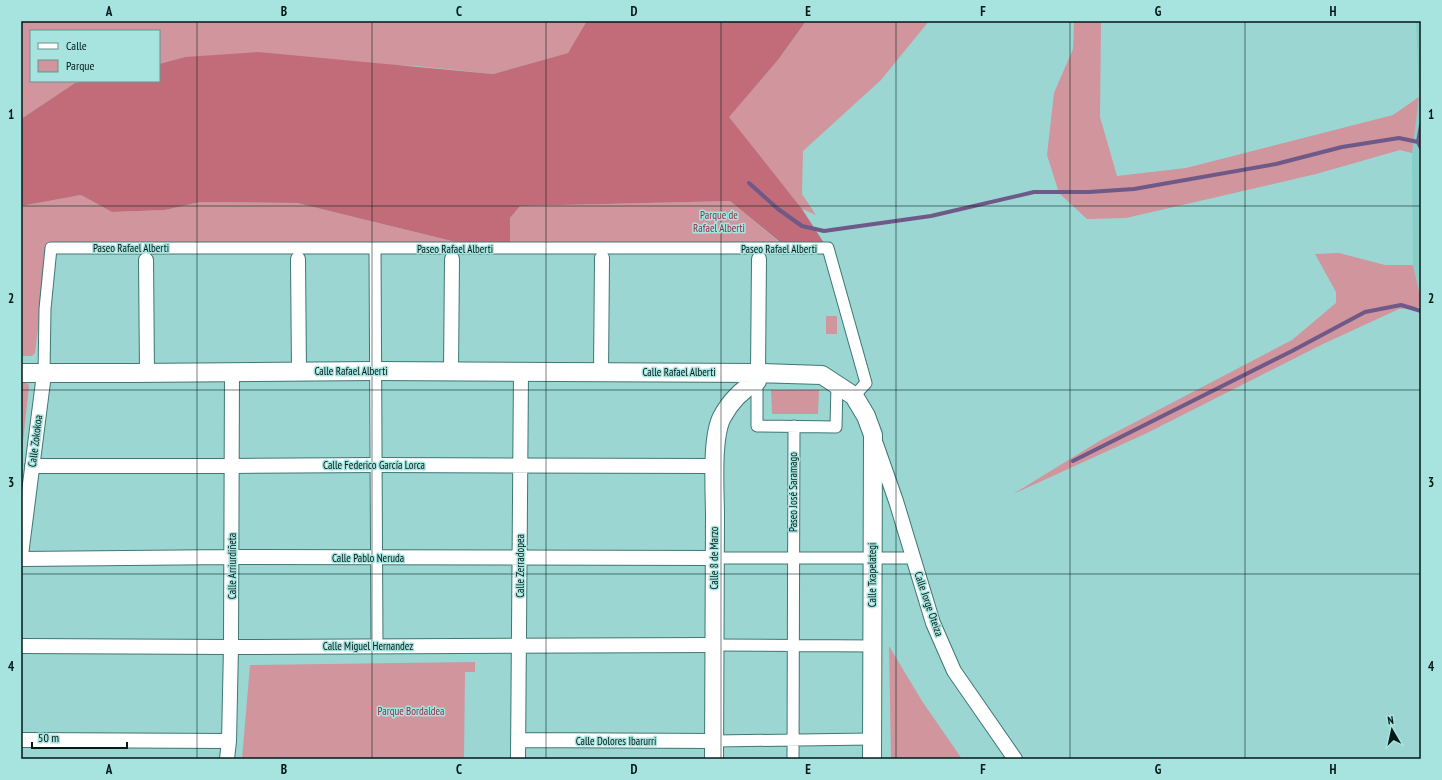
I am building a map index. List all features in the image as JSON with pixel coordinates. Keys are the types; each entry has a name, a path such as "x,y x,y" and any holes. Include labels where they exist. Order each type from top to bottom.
{"street":[{"name":"Paseo Rafael Alberti","path":"44,374 45,309 51,248 828,248 866,383 854,396"},
{"path":"375,248 377,647"},
{"path":"602,258 602,372"},
{"name":"Calle Rafael Alberti","path":"298,259 299,372"},
{"path":"451,371 452,259"},
{"path":"759,259 757,426 836,427 836,384"},
{"path":"146,260 148,373"},
{"name":"Calle Rafael Alberti","path":"21,372 44,374 451,371 602,372 757,377 822,375 854,396"},
{"name":"Calle Arriurdiñeta","path":"227,759 232,648 232,372"},
{"name":"Calle Zerradopea","path":"518,759 521,372"},
{"name":"Calle Zokokoa","path":"21,555 44,374"},
{"name":"Calle 8 de Marzo","path":"714,750 714,558 716,439 722,418 735,399 757,377"},
{"name":"Calle Txapelategi","path":"854,396 866,416 873,435 872,759"},
{"name":"Paseo José Saramago","path":"793,759 794,426"},
{"name":"Calle Jorge Oteiza","path":"873,435 934,623 954,670 1015,759"},
{"name":"Calle Federico García Lorca","path":"32,466 715,466"},
{"name":"Calle Pablo Neruda","path":"21,558 714,558"},
{"path":"714,558 914,558"},
{"path":"715,645 872,646"},
{"name":"Calle Miguel Hernandez","path":"21,646 232,648 715,645"},
{"path":"714,750 793,740 872,739"},
{"path":"21,740 229,741"},
{"name":"Calle Dolores Ibarurri","path":"518,740 714,750"}],"shaded area":[{"path":"587,21 806,21 778,60 729,117 802,209 824,243 781,243 730,201 520,206 510,218 510,244 460,243 297,203 200,202 165,210 112,212 81,195 21,206 21,119 75,83 160,82 160,64 185,57 258,52 493,74 568,53"},
{"path":"1416,21 1421,21 1421,300 1413,265 1412,153 1419,97"}],"green space":[{"path":"21,21 590,21 568,53 493,74 416,66 185,57 160,64 160,30 30,30 30,82 80,82 75,83 21,119"},
{"path":"806,21 929,21 881,80 803,151 802,194 816,215 802,209 728,117 778,60"},
{"path":"1074,21 1101,21 1100,117 1117,176 1186,168 1393,115 1419,97 1412,153 1400,150 1316,174 1126,218 1087,219 1059,193 1047,155 1054,93 1073,49"},
{"path":"81,195 112,212 165,210 200,202 297,203 460,243 49,242 35,353 32,356 21,356 21,206"},
{"name":"Parque de Rafael Alberti","path":"730,201 779,242 510,244 510,218 520,206"},
{"path":"1339,253 1385,265 1413,265 1421,300 1421,307 1399,309 1323,344 1147,433 1013,494 1101,440 1292,340 1336,303 1336,292 1315,254"},
{"path":"826,316 837,316 837,334 826,334"},
{"path":"25,382 29,387 21,459 21,383"},
{"path":"771,390 819,390 818,414 772,414"},
{"path":"889,646 922,701 962,759 891,759"},
{"name":"Parque Bordaldea","path":"475,662 475,672 465,672 464,759 242,759 250,665"}],"waterway":[{"path":"1421,125 1418,142 1421,148"},
{"path":"749,183 778,209 802,226 824,231 931,216 1034,192 1089,192 1134,189 1276,164 1342,147 1399,138 1418,142"},
{"path":"1073,461 1292,351 1365,312 1401,305 1421,311"}]}
